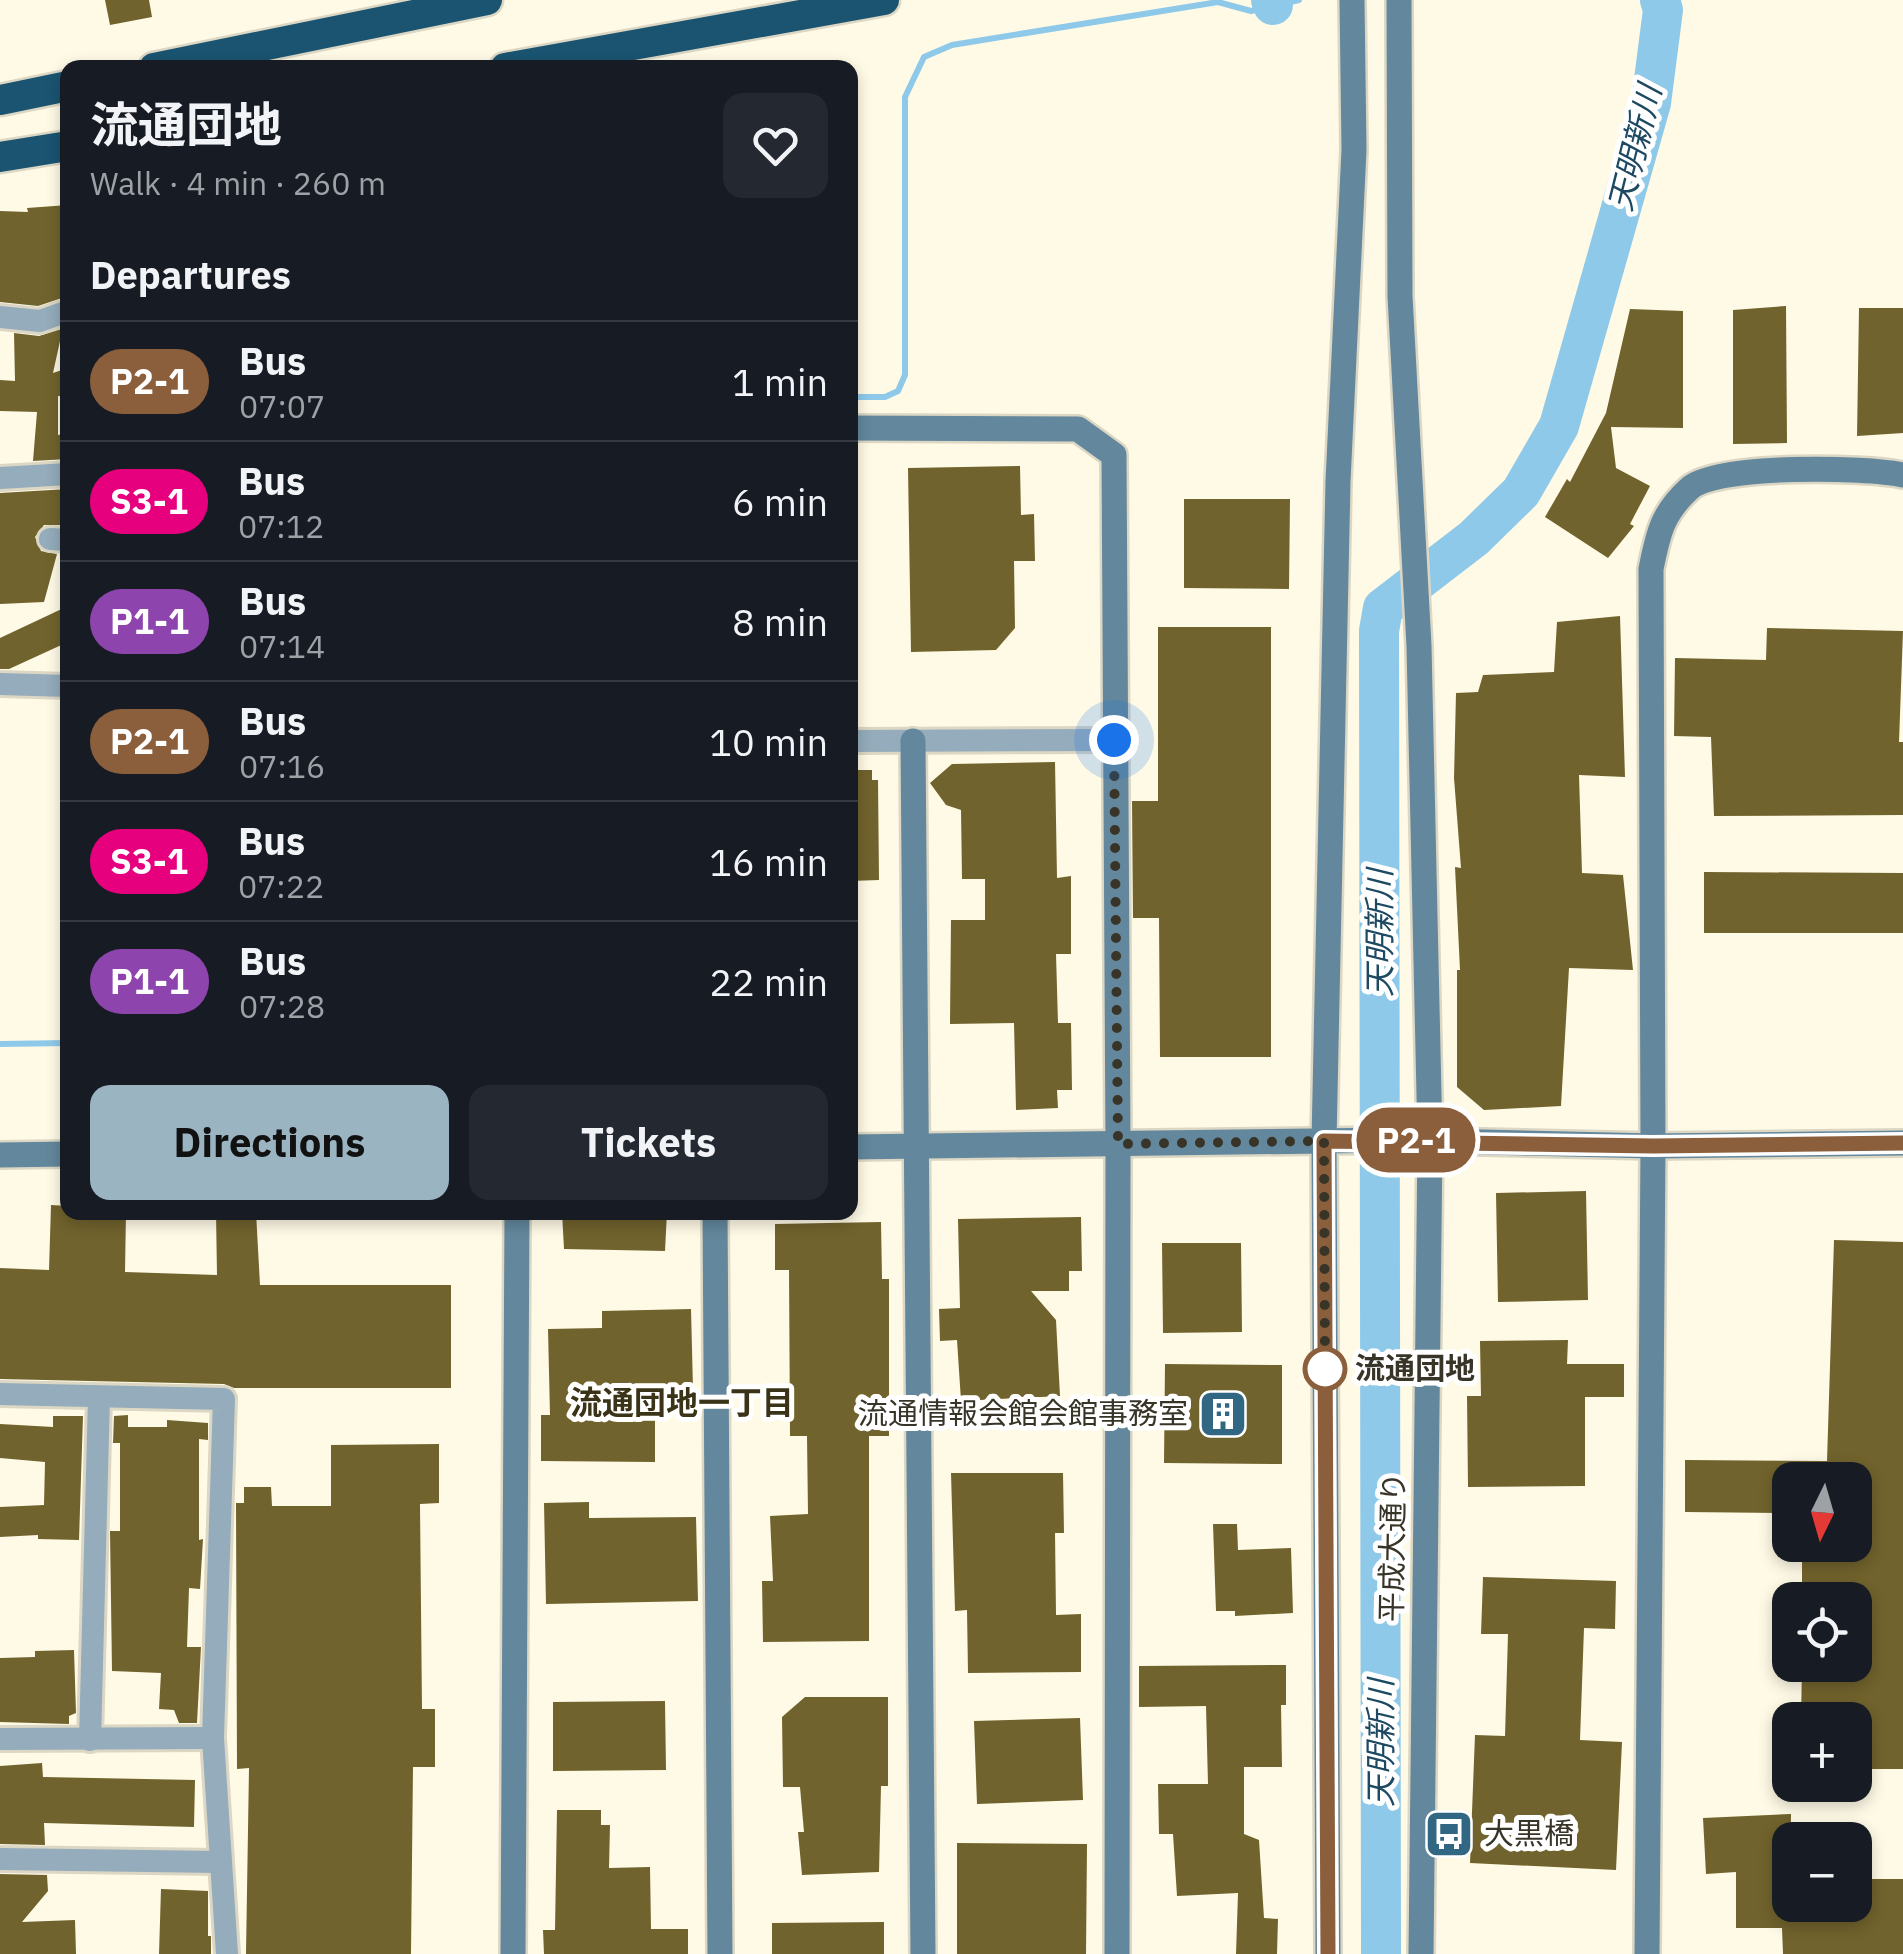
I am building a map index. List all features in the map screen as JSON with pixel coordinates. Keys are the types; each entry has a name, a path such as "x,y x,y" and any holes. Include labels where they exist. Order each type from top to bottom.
{"highway":[{"path":"193,60 487,0"},
{"path":"550,60 884,0"},
{"path":"0,100 60,88"},
{"path":"0,158 60,147"}],"street":[{"path":"1328,1954 1338,481 1354,150 1352,0"},
{"name":"平成大通り","path":"1398,0 1400,296 1419,646 1430,1140 1421,1954"},
{"path":"0,318 40,321 60,314"},
{"path":"858,428 1078,429 1114,455 1117,1954"},
{"path":"1647,1954 1653,1146 1651,569 1660,524 1693,485 1740,472 1876,469 1903,475"},
{"path":"0,478 60,474"},
{"path":"0,684 60,686"},
{"path":"858,741 1114,740"},
{"path":"913,741 923,1954"},
{"path":"858,1146 1396,1140 1653,1146 1903,1142"},
{"path":"0,1155 60,1154"},
{"path":"513,1954 517,1220"},
{"path":"715,1220 720,1954"},
{"path":"0,1394 224,1399 212,1738 227,1954"},
{"path":"90,1740 99,1397"},
{"path":"0,1740 212,1738"},
{"path":"0,1859 220,1862"}],"building":[{"path":"105,0 149,0 152,17 110,25"},
{"path":"60,206 60,299 38,306 0,302 0,211 28,212 27,208"},
{"path":"1786,306 1787,443 1733,444 1733,310"},
{"path":"1859,308 1903,308 1903,433 1857,436"},
{"path":"1630,309 1683,311 1683,428 1611,427 1616,468 1650,486 1630,524 1634,526 1608,558 1545,517 1567,479 1570,482 1606,413"},
{"path":"60,329 53,373 60,371 60,459 33,461 37,412 0,411 0,380 15,381 14,333 39,336"},
{"path":"1020,466 1021,515 1034,514 1035,561 1014,561 1015,628 996,650 911,652 908,468"},
{"path":"60,489 60,525 44,525 35,537 41,551 57,554 44,602 0,604 0,493"},
{"path":"1184,499 1290,499 1289,589 1184,588"},
{"path":"60,610 60,646 9,669 0,669 0,638"},
{"path":"1620,616 1625,777 1579,775 1582,873 1623,875 1633,970 1569,968 1561,1106 1484,1110 1457,1087 1460,970 1455,867 1461,868 1454,778 1456,693 1478,692 1483,675 1554,672 1557,622"},
{"path":"1158,627 1271,627 1271,1057 1160,1057 1159,918 1133,918 1132,801 1158,801"},
{"path":"1767,628 1903,631 1899,742 1903,742 1903,815 1714,816 1711,737 1674,736 1675,658 1766,660"},
{"path":"1055,762 1057,878 1071,876 1071,954 1056,954 1058,1023 1071,1023 1072,1090 1057,1090 1058,1108 1016,1110 1014,1023 950,1024 951,920 985,920 985,879 962,879 961,810 946,805 930,783 952,764"},
{"path":"858,770 872,770 872,780 878,780 879,880 858,881"},
{"path":"1704,872 1903,873 1903,933 1704,933"},
{"path":"1586,1191 1588,1300 1498,1302 1496,1193"},
{"path":"51,1205 60,1206 60,1220 126,1220 125,1272 217,1275 216,1220 256,1220 260,1285 451,1285 451,1388 234,1388 224,1384 0,1379 0,1268 49,1270"},
{"path":"1081,1217 1082,1271 1069,1271 1069,1291 1031,1291 1056,1320 1060,1396 961,1401 957,1340 940,1341 939,1309 960,1308 958,1219"},
{"path":"562,1220 667,1220 665,1251 564,1249"},
{"path":"881,1222 882,1279 889,1279 889,1436 869,1436 869,1641 763,1642 762,1581 773,1581 770,1516 808,1514 807,1436 790,1436 789,1270 775,1270 775,1224"},
{"path":"1834,1240 1903,1242 1903,1769 1872,1769 1872,1702 1801,1702 1802,1682 1872,1682 1872,1582 1802,1582 1802,1562 1872,1562 1872,1462 1772,1462 1772,1513 1685,1512 1685,1460 1827,1461"},
{"path":"1162,1243 1241,1243 1242,1332 1163,1333"},
{"path":"691,1309 693,1389 655,1390 655,1462 541,1461 541,1415 550,1415 548,1329 602,1328 602,1311"},
{"path":"1568,1340 1567,1364 1624,1364 1624,1397 1585,1397 1585,1486 1468,1487 1467,1396 1481,1396 1480,1341"},
{"name":"流通情報会館会館事務室","path":"1165,1364 1282,1365 1282,1464 1164,1463"},
{"path":"128,1415 128,1427 167,1427 167,1420 208,1423 208,1440 199,1439 199,1540 203,1539 200,1589 189,1588 187,1647 201,1647 197,1723 179,1723 174,1710 159,1709 161,1673 112,1671 110,1531 120,1531 120,1443 113,1443 114,1416"},
{"path":"53,1416 83,1416 79,1540 38,1539 38,1535 0,1537 0,1507 44,1505 45,1462 0,1458 0,1424 53,1427"},
{"path":"439,1444 439,1503 420,1504 422,1709 435,1709 435,1767 413,1767 411,1954 246,1954 249,1768 237,1769 236,1503 244,1503 244,1487 271,1487 272,1506 331,1506 331,1445"},
{"path":"951,1473 1063,1473 1064,1533 1055,1533 1056,1615 1081,1614 1081,1672 968,1673 967,1610 955,1611"},
{"path":"589,1502 589,1518 696,1517 698,1601 546,1604 544,1503"},
{"path":"1213,1524 1237,1524 1238,1550 1291,1548 1293,1613 1235,1616 1235,1611 1216,1611"},
{"path":"1483,1577 1616,1581 1615,1629 1584,1628 1580,1740 1622,1742 1616,1870 1470,1863 1475,1735 1505,1736 1508,1634 1481,1634"},
{"path":"74,1650 76,1713 69,1716 69,1724 0,1722 0,1658 35,1657 35,1651"},
{"path":"1286,1665 1286,1705 1281,1705 1282,1767 1244,1767 1244,1834 1259,1840 1264,1918 1278,1919 1277,1954 1236,1954 1238,1893 1177,1896 1173,1834 1159,1834 1158,1784 1208,1784 1206,1706 1139,1707 1139,1666"},
{"path":"805,1697 888,1697 888,1786 881,1786 879,1872 802,1875 798,1832 804,1832 800,1787 783,1787 782,1717"},
{"path":"665,1701 666,1770 553,1771 553,1702"},
{"path":"1080,1718 1083,1800 977,1804 974,1721"},
{"path":"42,1763 43,1777 195,1780 194,1827 44,1823 45,1845 0,1844 0,1766"},
{"path":"557,1810 601,1810 601,1825 610,1825 609,1868 650,1867 651,1929 688,1929 688,1954 544,1954 543,1930 555,1930"},
{"path":"1791,1814 1791,1822 1772,1822 1772,1922 1872,1922 1872,1879 1903,1879 1903,1954 1783,1954 1782,1928 1736,1928 1736,1872 1706,1874 1703,1818"},
{"path":"957,1843 1087,1844 1086,1954 957,1954"},
{"path":"0,1874 47,1875 48,1891 22,1922 75,1920 76,1954 0,1954"},
{"path":"161,1889 208,1891 211,1954 159,1954"},
{"path":"884,1922 884,1954 772,1954 772,1923"}],"waterway":[{"path":"1271,0 1273,5"},
{"path":"858,397 885,397 898,391 905,375 905,97 924,57 952,45 1218,2 1251,11 1299,0"},
{"name":"天明新川","path":"1381,1954 1379,631 1383,608 1474,538 1521,492 1559,426 1651,103 1663,10 1660,0"},
{"path":"0,1044 60,1043"}],"bus line":[{"name":"P2-1","path":"1328,1954 1324,1141 1653,1146 1903,1143"}],"place":[{"name":"流通団地","path":"1325,1369"},
{"name":"流通情報会館会館事務室","path":"1223,1414"},
{"name":"大黒橋","path":"1449,1834"}],"district":[{"name":"流通団地一丁目","path":"682,1403"}],"route":[{"path":"1114,740 1118,1144 1324,1141 1325,1369"}]}
